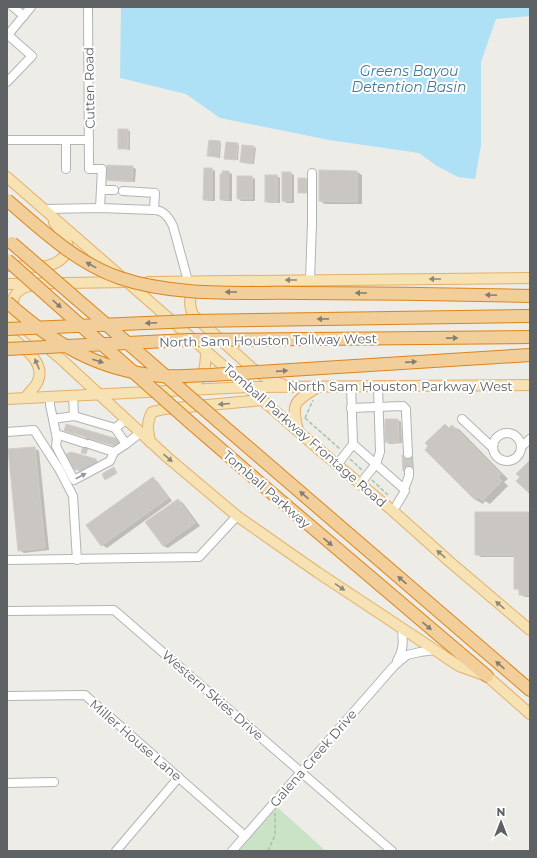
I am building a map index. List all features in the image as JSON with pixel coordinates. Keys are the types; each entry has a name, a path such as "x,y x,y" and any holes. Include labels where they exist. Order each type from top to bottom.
{"highway":[{"path":"7,200 55,241 91,265 121,278 166,289 206,292 432,293 530,296"},
{"name":"Tomball Parkway","path":"10,241 530,690"},
{"name":"Tomball Parkway","path":"7,260 274,495 487,676"},
{"path":"7,302 30,323 53,340 86,358 122,370 161,376 210,375 530,355"},
{"name":"North Sam Houston Tollway West","path":"7,329 192,321 530,316"},
{"name":"North Sam Houston Tollway West","path":"7,349 188,340 530,337"}],"main road":[{"name":"Tomball Parkway Frontage Road","path":"7,177 337,465 360,484 395,507 450,562 530,630"},
{"path":"7,266 47,266 66,255 68,248 66,241 45,209"},
{"path":"7,284 530,278"},
{"path":"208,281 198,286 192,293 189,305 193,315 252,368 267,378 288,387"},
{"path":"20,324 12,310 14,295 21,289 38,284"},
{"path":"7,314 62,360 150,442 237,516 317,572 459,666 487,676"},
{"path":"7,334 34,357 39,367 40,376 37,384 25,398"},
{"path":"186,390 200,379 206,362 206,350"},
{"name":"North Sam Houston Parkway West","path":"7,398 248,387 530,385"},
{"path":"298,430 294,413 296,402 319,386"},
{"path":"150,442 147,428 148,420 152,412 165,409 263,400"},
{"name":"Tomball Parkway","path":"487,676 530,714"}],"street":[{"path":"13,7 24,16"},
{"path":"7,82 32,56 7,35 31,7"},
{"name":"Cutten Road","path":"88,7 89,169 102,169 101,190"},
{"path":"7,140 89,140"},
{"path":"66,140 66,169"},
{"path":"310,280 312,173"},
{"path":"100,208 101,190 114,190"},
{"path":"123,191 155,193 154,210"},
{"path":"45,209 100,208 154,210 162,212 173,226 188,281"},
{"path":"337,465 353,444 351,386"},
{"path":"360,484 376,464 380,452 380,407 378,386"},
{"path":"50,396 56,446 74,480 110,461 114,452 140,433"},
{"path":"73,396 74,416"},
{"path":"351,408 403,406 406,408 408,454"},
{"path":"53,419 74,416 115,428 126,444"},
{"path":"462,419 492,448 497,457 505,461 510,461 518,456 521,442 515,435 506,432 494,439 492,448"},
{"path":"115,428 126,420"},
{"path":"7,432 34,430 74,496 77,560"},
{"path":"56,436 87,443 114,452"},
{"path":"521,447 530,438"},
{"path":"353,444 404,489"},
{"path":"395,507 405,491 404,489 409,476 409,471"},
{"path":"7,560 199,557 237,516"},
{"name":"Western Skies Drive","path":"7,611 114,610 392,851"},
{"name":"Galena Creek Drive","path":"394,666 402,653 402,629"},
{"name":"Galena Creek Drive","path":"232,851 394,666 407,655 435,650"},
{"name":"Miller House Lane","path":"7,696 85,695 245,836"},
{"path":"116,851 179,778"},
{"path":"7,783 54,782"}],"path":[{"path":"313,398 305,418 346,454 395,507"},
{"path":"268,851 275,835 276,811"}],"green space":[{"path":"276,806 326,851 238,851"}],"water":[{"name":"Greens Bayou Detention Basin","path":"121,7 530,7 530,16 496,19 481,62 481,146 475,179 458,177 437,166 419,153 329,140 220,118 186,94 120,78"}],"building":[{"path":"118,129 128,129 128,149 118,149"},
{"path":"209,140 220,141 218,157 207,156"},
{"path":"226,142 238,143 236,160 224,159"},
{"path":"242,145 254,146 252,164 240,162"},
{"path":"107,165 133,166 132,181 106,180"},
{"path":"204,168 212,168 212,200 203,200"},
{"path":"319,170 357,171 357,202 319,201"},
{"path":"222,171 229,171 228,200 220,200 220,174 222,174"},
{"path":"282,172 291,172 291,201 282,201"},
{"path":"265,175 277,175 277,202 265,202"},
{"path":"237,176 252,176 252,199 237,199"},
{"path":"298,178 306,178 306,193 298,193"},
{"path":"385,419 398,419 399,442 385,442"},
{"path":"66,424 121,440 119,447 91,439 86,454 81,453 86,437 64,431"},
{"path":"445,424 449,428 452,425 501,474 498,477 502,481 482,501 478,497 475,500 425,450 428,446 425,443"},
{"path":"35,447 45,548 18,551 8,449"},
{"path":"71,452 96,459 98,464 83,472 74,469 66,454"},
{"path":"411,454 412,471 403,471 402,455"},
{"path":"530,460 530,494 516,481 520,477 516,474"},
{"path":"114,467 117,473 105,480 102,474"},
{"path":"153,477 168,498 101,546 86,525"},
{"path":"178,499 195,523 163,546 145,522"},
{"path":"475,512 530,512 530,595 519,595 519,589 514,589 514,555 475,555"}],"tunnel":[{"path":"408,454 409,471"}]}
